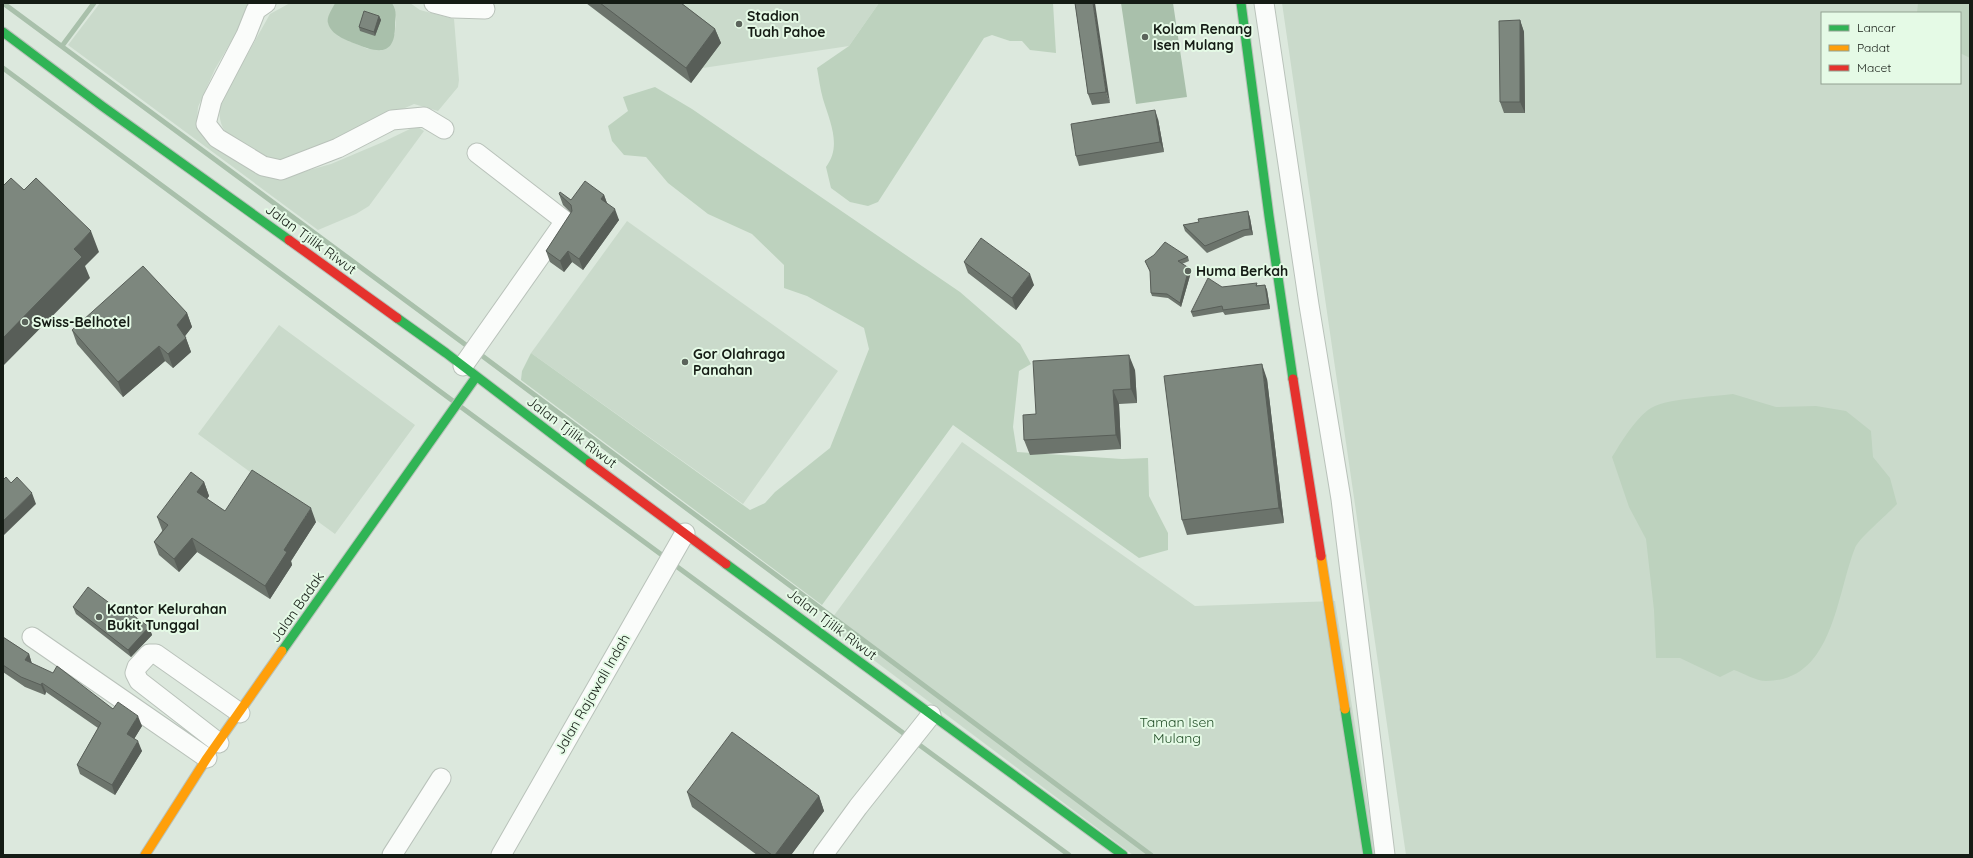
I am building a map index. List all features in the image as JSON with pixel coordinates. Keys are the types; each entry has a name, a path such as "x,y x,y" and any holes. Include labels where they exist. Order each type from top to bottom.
{"main road":[{"path":"1241,3 1252,92 1283,309 1368,855"},
{"name":"Jalan Tjilik Riwut","path":"3,32 102,106 469,372 931,715 1123,855"},
{"name":"Jalan Badak","path":"145,855 207,758 219,743 469,372"}],"street":[{"path":"266,3 256,10 246,35 212,100 206,124 217,138 262,166 281,170 338,148 392,120 424,117 444,129"},
{"path":"434,3 453,8 485,9"},
{"path":"1264,3 1309,305 1341,499 1385,855"},
{"path":"469,372 477,346 565,221 477,153"},
{"name":"Jalan Rajawali Indah","path":"501,855 601,678 686,533"},
{"path":"32,637 207,758"},
{"path":"219,743 139,681 135,673 137,666 149,654 156,654 240,712"},
{"path":"823,855 858,807 931,715"},
{"path":"392,855 441,778"}],"green space":[{"path":"100,3 256,3 248,13 215,69 198,107 197,121 288,176 331,164 416,126 424,131 369,206 356,214 318,230 68,45"},
{"path":"290,3 335,3 328,23 338,36 368,49 395,34 396,14 392,3 410,3 420,10 454,19 459,80 458,87 438,111 414,104 281,163 258,154 227,134 221,122 219,112 220,103 270,14"},
{"name":"Stadion Tuah Pahoe","path":"586,3 879,3 849,46 703,68 691,83"},
{"path":"1282,3 1970,3 1970,855 1406,855"},
{"name":"Gor Olahraga Panahan","path":"627,221 838,371 743,504 531,353"},
{"path":"279,325 415,425 335,534 198,434"},
{"name":"Taman Isen Mulang","path":"962,442 1195,606 1335,601 1376,855 1133,855 827,625"}],"shaded area":[{"path":"335,3 392,3 396,14 392,43 384,50 371,49 348,41 336,34 332,31 328,23 329,15"},
{"path":"879,3 1053,3 1056,53 1030,50 1022,41 1010,41 992,35 984,38 878,202 868,206 850,202 831,188 826,167 831,159 834,142 817,68 849,46"},
{"path":"1121,3 1173,3 1187,97 1136,104"},
{"path":"1918,3 1970,3 1970,58 1961,54 1961,12 1917,12"},
{"path":"655,87 692,109 960,292 1020,344 1031,364 1019,371 1013,427 1017,452 1122,459 1148,458 1149,496 1168,533 1168,550 1139,558 953,425 822,605 521,380 522,371 531,353 750,510 765,503 775,492 830,448 869,349 864,328 807,296 784,288 784,265 752,234 708,214 668,183 646,157 624,155 612,141 608,126 628,111 623,97"},
{"path":"1733,394 1776,407 1816,406 1846,411 1871,431 1873,457 1890,478 1897,504 1868,532 1855,548 1848,567 1836,611 1819,652 1806,667 1788,677 1766,681 1762,681 1734,670 1720,677 1680,658 1656,658 1654,610 1646,539 1629,507 1612,457 1637,420 1655,406 1676,400"}],"building":[{"path":"600,3 681,3 715,29 686,68"},
{"path":"1075,3 1093,3 1106,92 1088,94"},
{"path":"364,11 379,16 374,32 359,27"},
{"path":"1520,20 1520,102 1500,102 1499,21"},
{"path":"1155,110 1160,142 1076,156 1071,124"},
{"name":"Swiss-Belhotel","path":"11,178 24,190 36,178 91,231 74,249 82,257 3,338 3,186"},
{"path":"585,181 604,195 601,199 615,209 579,259 568,251 560,261 546,251 572,211 571,205 559,194 560,192 571,200"},
{"path":"1248,211 1250,229 1243,230 1205,246 1183,225 1199,222 1198,219"},
{"path":"981,238 1030,274 1012,298 964,262"},
{"path":"1165,242 1188,257 1178,261 1189,268 1180,303 1167,294 1151,293 1150,271 1145,261 1154,255"},
{"path":"143,266 187,313 177,325 186,338 168,354 159,346 118,382 72,330"},
{"path":"1208,278 1222,287 1257,283 1256,286 1265,285 1268,304 1223,310 1222,306 1191,312"},
{"path":"1129,355 1131,389 1113,390 1116,435 1024,440 1023,415 1036,414 1033,361"},
{"path":"1262,364 1279,508 1182,520 1164,376"},
{"path":"252,470 311,508 284,550 287,552 265,586 192,538 174,559 154,542 168,525 157,517 191,472 204,482 197,492 225,511"},
{"path":"6,477 11,483 17,477 32,493 3,521 3,480"},
{"path":"88,587 124,614 126,610 149,627 128,650 73,607"},
{"path":"3,637 29,654 25,660 53,673 57,666 113,709 118,702 138,716 127,734 138,741 112,785 77,765 101,723 42,683 41,685 21,677 3,665"},
{"path":"732,732 819,796 775,855 772,855 687,792"}],"waterway":[{"path":"3,3 470,348"},
{"path":"62,46 94,3"},
{"path":"3,68 453,401"},
{"path":"477,352 1151,855"},
{"path":"461,407 666,558"},
{"path":"672,563 1069,855"}],"traffic: fast":[{"path":"1241,3 1269,216 1293,379"},
{"path":"3,32 102,106 289,240"},
{"path":"397,318 446,353 590,463"},
{"path":"282,651 476,377"},
{"path":"726,564 1123,855"},
{"path":"1345,709 1368,855"}],"traffic: slow":[{"path":"1321,556 1345,709"},
{"path":"145,855 207,758 282,651"}],"traffic: jam":[{"path":"289,240 397,318"},
{"path":"1293,379 1321,556"},
{"path":"590,463 726,564"}],"place":[{"name":"Stadion Tuah Pahoe","path":"739,24"},
{"name":"Kolam Renang Isen Mulang","path":"1145,37"},
{"name":"Huma Berkah","path":"1188,271"},
{"name":"Swiss-Belhotel","path":"25,322"},
{"name":"Gor Olahraga Panahan","path":"685,362"},
{"name":"Kantor Kelurahan Bukit Tunggal","path":"99,617"}]}
